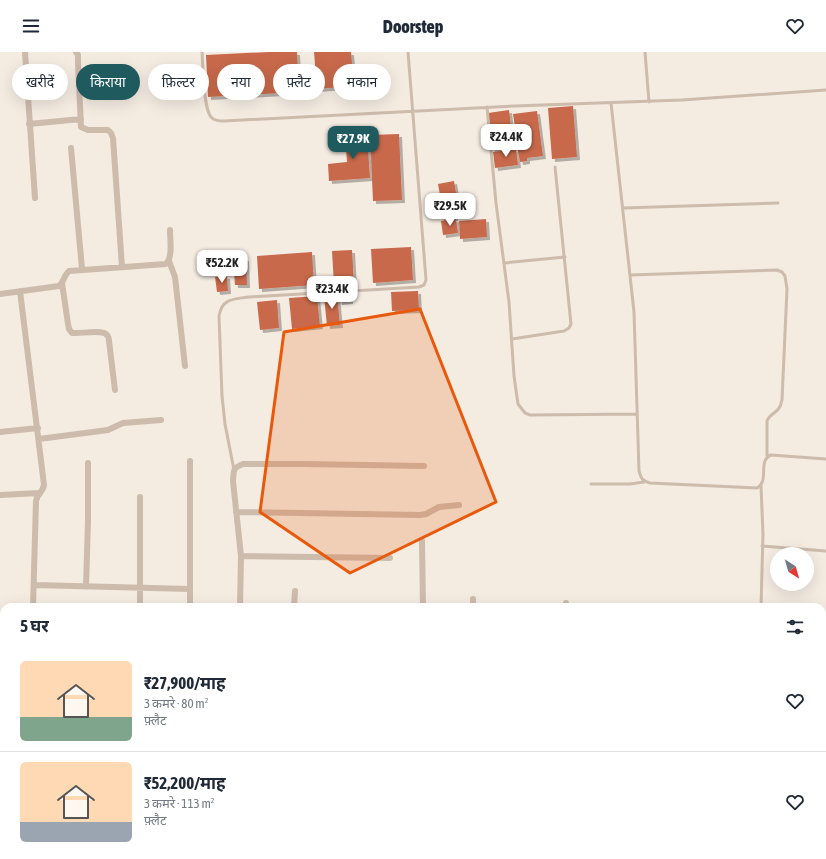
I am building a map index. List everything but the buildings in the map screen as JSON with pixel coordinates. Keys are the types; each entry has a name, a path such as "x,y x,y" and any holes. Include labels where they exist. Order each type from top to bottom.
{"street":[{"path":"25,52 35,198"},
{"path":"76,52 78,55 81,127 84,130 108,130 111,133 122,267"},
{"path":"29,124 81,119"},
{"path":"71,148 82,269"},
{"path":"170,230 169,261 174,277 185,366"},
{"path":"115,390 107,334 103,332 72,333 69,329 62,283 65,274 69,271 82,269 162,265 169,261"},
{"path":"0,294 52,288 59,286 62,283"},
{"path":"20,291 44,485 41,493 37,496 36,501 33,603"},
{"path":"39,439 108,430 123,422 161,420"},
{"path":"0,432 38,428"},
{"path":"190,461 190,603"},
{"path":"86,586 88,463"},
{"path":"240,603 241,556 236,512 234,470 236,466 243,464 304,464 424,466"},
{"path":"0,495 41,493"},
{"path":"140,497 140,603"},
{"path":"236,512 420,515 426,514 439,507 459,505"},
{"path":"422,541 423,603"},
{"path":"241,556 390,558"},
{"path":"34,586 190,589"},
{"path":"294,603 295,591"},
{"path":"474,599 474,603"}],"lane":[{"path":"202,52 205,102 211,118 216,120 487,107 649,102 826,90"},
{"path":"234,470 225,424 222,396 219,316 220,309 224,303 230,300 249,297 419,287 424,285 426,280 414,111 408,52"},
{"path":"645,52 649,102"},
{"path":"612,103 634,312 639,471 644,482"},
{"path":"487,107 496,203 509,302 518,404 524,413 544,415 637,414"},
{"path":"512,339 554,333 569,328 571,324 555,167"},
{"path":"623,208 778,203"},
{"path":"504,264 565,257"},
{"path":"630,275 777,270 782,272 785,276 787,288 782,400 781,408 769,416 767,421 767,456 764,461 763,481 761,486 761,603"},
{"path":"767,456 778,455 826,459"},
{"path":"591,484 630,484 644,482 750,489 761,486"},
{"path":"762,546 826,551"}],"highlighted area":[{"path":"420,309 496,502 350,573 260,512 284,332"}]}
